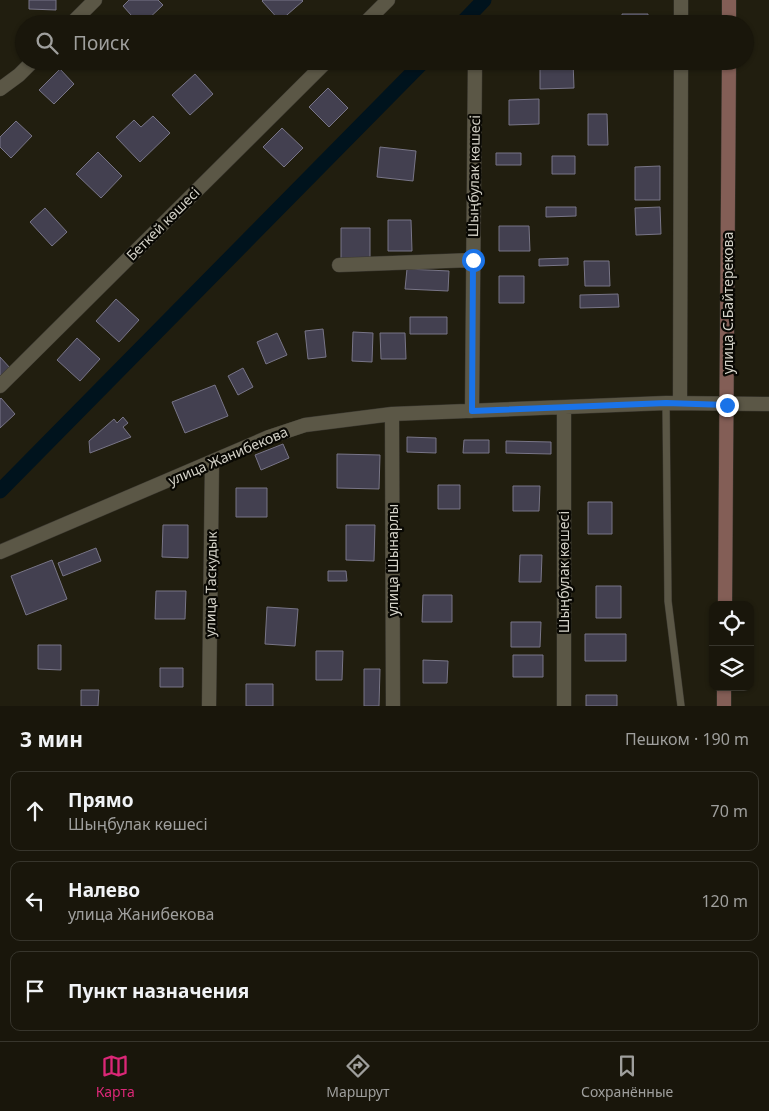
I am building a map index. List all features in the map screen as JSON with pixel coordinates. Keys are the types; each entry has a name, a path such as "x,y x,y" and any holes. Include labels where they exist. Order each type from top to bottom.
{"main road":[{"path":"729,15 730,0"},
{"name":"улица С.Байтерекова","path":"725,601 729,70"},
{"path":"724,691 724,706"}],"street":[{"path":"373,15 388,0"},
{"path":"681,0 681,15"},
{"path":"80,15 92,2"},
{"path":"0,89 24,70"},
{"name":"Беткей көшесі","path":"0,386 318,70"},
{"name":"Шыңбулак көшесі","path":"472,411 475,70"},
{"path":"680,404 681,70"},
{"path":"340,266 473,260"},
{"name":"улица Жанибекова","path":"0,552 212,463 269,437 305,426 392,414 666,403 769,404"},
{"name":"Шыңбулак көшесі","path":"564,408 564,706"},
{"name":"улица Шынарлы","path":"392,414 394,706"},
{"name":"улица Таскудык","path":"209,706 212,463"}],"lane":[{"path":"666,403 668,601 681,706"}],"building":[{"path":"29,0 56,0 56,10 29,9"},
{"path":"129,0 158,0 163,5 152,15 131,15 123,6"},
{"path":"262,1 303,1 287,15 275,15"},
{"path":"622,14 648,14 648,15"},
{"path":"59,70 74,84 54,104 39,90"},
{"path":"540,70 573,70 574,88 540,89"},
{"path":"195,74 213,94 190,115 172,95"},
{"path":"328,88 348,108 329,127 309,107"},
{"path":"539,99 539,124 509,125 509,100"},
{"path":"588,114 607,114 608,145 588,145"},
{"path":"153,116 170,133 140,162 116,137 134,120 141,127"},
{"path":"16,121 32,136 11,158 0,147 0,137"},
{"path":"282,128 303,148 284,167 263,147"},
{"path":"380,147 416,151 413,181 377,177"},
{"path":"98,152 122,176 101,198 76,174"},
{"path":"496,153 521,153 521,165 496,165"},
{"path":"552,156 575,156 575,174 552,174"},
{"path":"660,166 660,200 635,200 635,167"},
{"path":"546,207 576,207 576,216 546,217"},
{"path":"660,207 661,234 636,235 635,208"},
{"path":"45,208 67,232 52,246 30,222"},
{"path":"388,220 411,220 412,251 388,251"},
{"path":"499,226 529,226 530,251 499,251"},
{"path":"341,228 370,228 370,259 341,259"},
{"path":"568,258 568,265 539,266 539,259"},
{"path":"584,261 609,261 610,286 585,286"},
{"path":"407,269 449,271 448,291 405,289"},
{"path":"499,276 524,276 524,303 499,303"},
{"path":"618,294 619,307 580,308 580,295"},
{"path":"116,299 139,320 119,342 96,321"},
{"path":"410,317 447,317 447,334 410,334"},
{"path":"323,329 326,357 308,359 305,331"},
{"path":"353,332 373,333 372,362 352,361"},
{"path":"277,333 287,355 266,364 257,342"},
{"path":"380,333 405,333 406,359 381,359"},
{"path":"77,338 100,359 80,381 57,360"},
{"path":"0,357 11,369 0,380"},
{"path":"243,368 253,387 238,395 228,376"},
{"path":"215,385 228,416 185,433 172,402"},
{"path":"0,399 15,414 0,428"},
{"path":"123,417 128,423 123,427 131,437 90,453 89,441 114,419 117,423"},
{"path":"407,437 436,438 436,453 407,452"},
{"path":"464,440 489,440 489,453 463,453"},
{"path":"506,441 551,442 551,454 506,453"},
{"path":"283,444 289,458 261,470 255,455"},
{"path":"337,454 380,455 379,489 337,488"},
{"path":"438,485 460,485 460,509 438,509"},
{"path":"513,486 540,486 539,511 513,511"},
{"path":"236,488 267,488 267,517 236,517"},
{"path":"588,502 612,502 612,534 588,534"},
{"path":"163,525 188,525 188,558 162,557"},
{"path":"346,525 375,525 374,561 346,560"},
{"path":"96,548 101,561 63,576 58,563"},
{"path":"520,555 542,555 541,582 519,582"},
{"path":"52,560 67,599 26,615 11,576"},
{"path":"328,571 346,571 347,581 328,581"},
{"path":"596,586 621,586 621,618 596,618"},
{"path":"156,591 186,591 185,619 155,619"},
{"path":"423,595 452,595 452,622 422,622"},
{"path":"267,607 298,609 295,646 265,644"},
{"path":"511,622 541,622 540,647 511,647"},
{"path":"585,634 626,634 626,661 585,661"},
{"path":"38,645 61,645 61,670 38,669"},
{"path":"316,651 343,651 342,680 316,680"},
{"path":"513,655 543,655 543,677 513,677"},
{"path":"423,660 448,661 447,683 423,683"},
{"path":"160,668 183,668 183,687 160,687"},
{"path":"364,669 380,669 379,706 364,706"},
{"path":"246,684 273,684 273,706 246,706"},
{"path":"81,690 99,690 98,706 81,706"},
{"path":"586,695 617,695 617,706 586,706"}],"waterway":[{"path":"470,15 484,0"},
{"path":"0,491 415,70"}],"route":[{"path":"473,260 472,411 666,403 727,405"}]}
